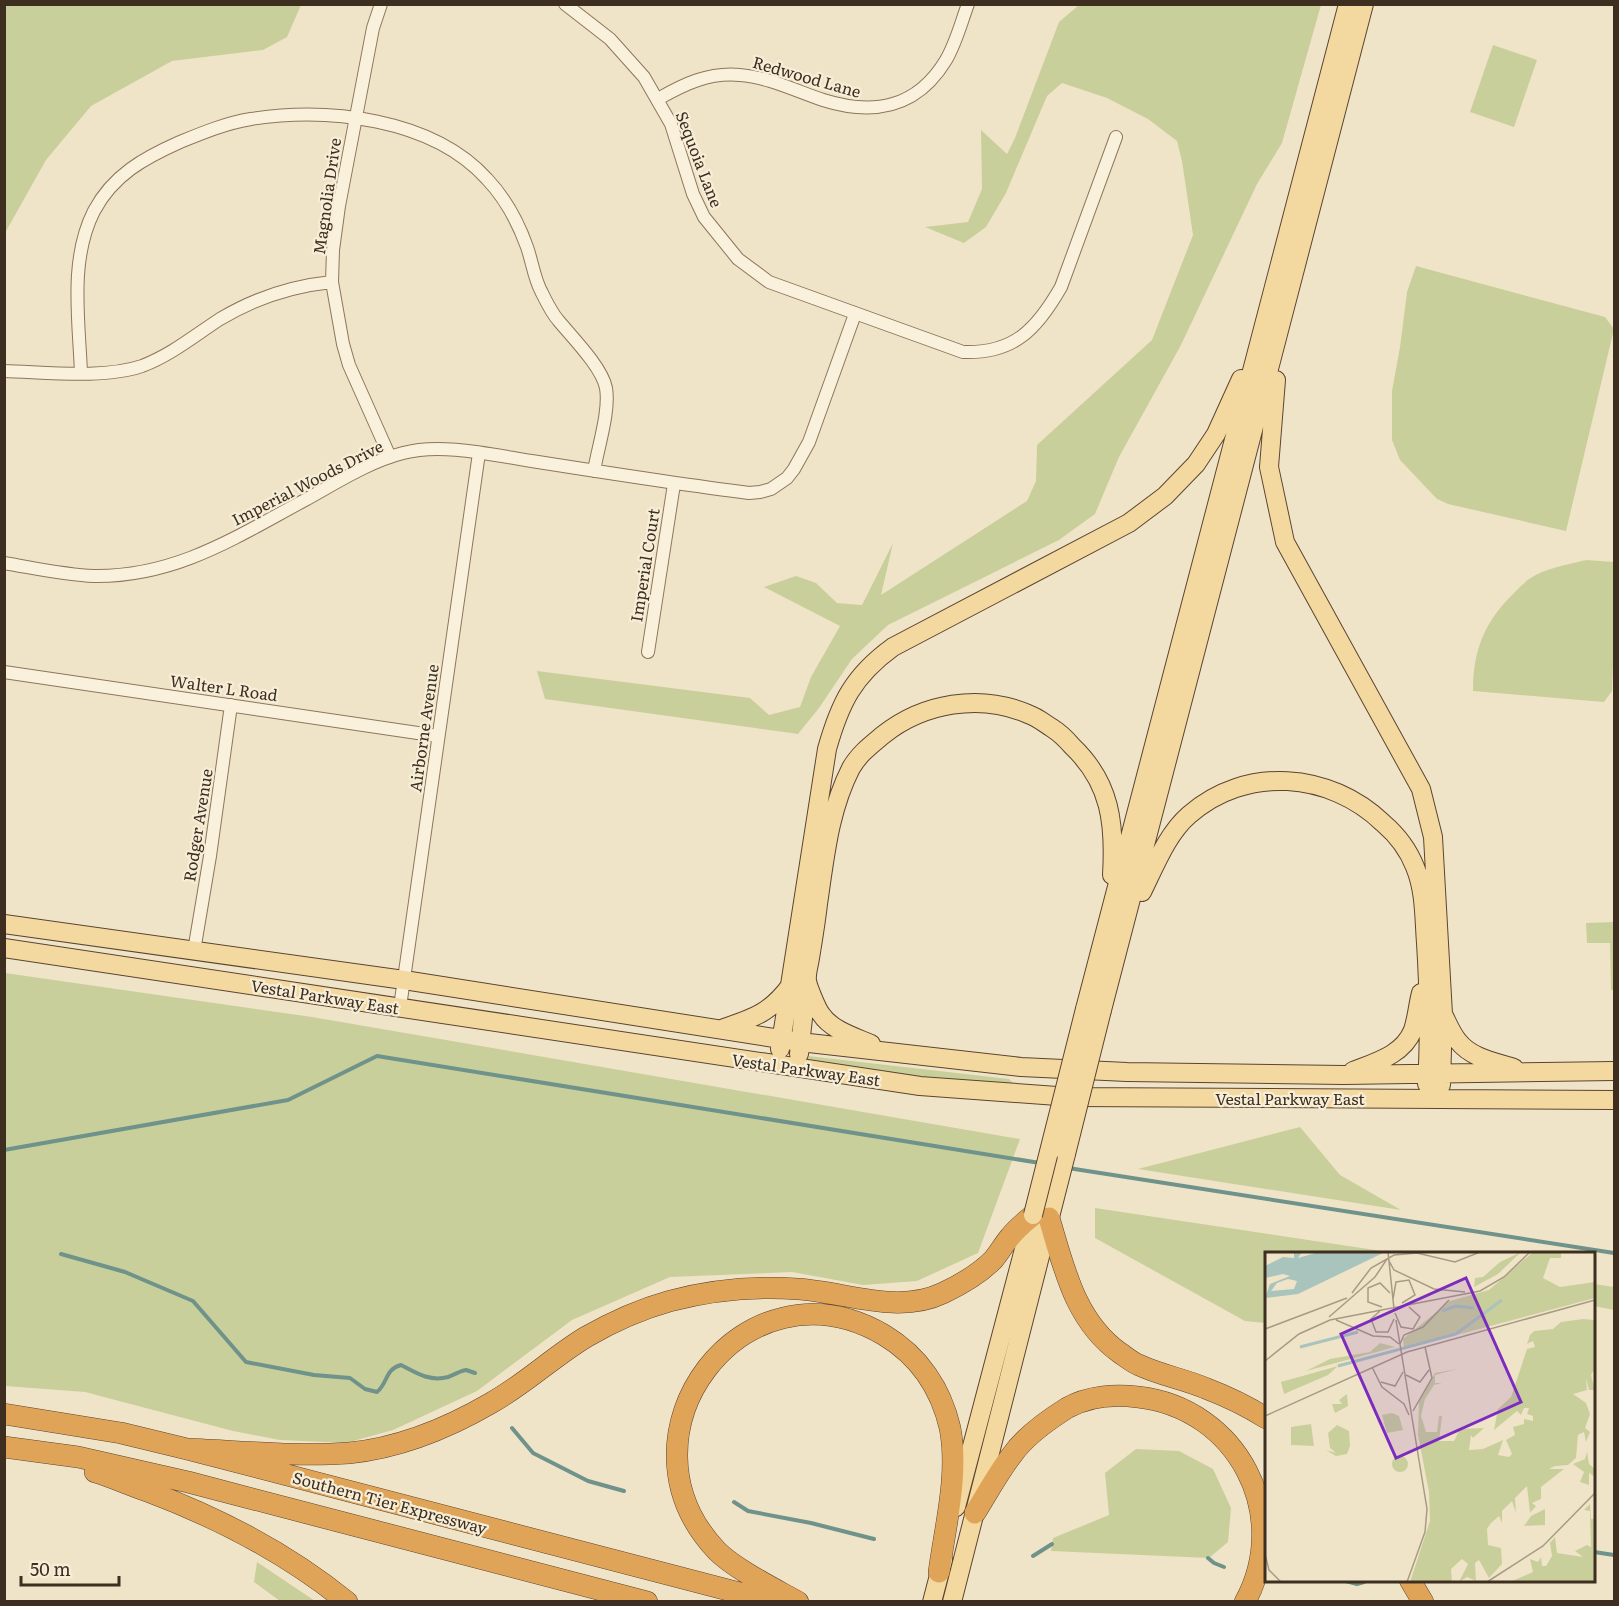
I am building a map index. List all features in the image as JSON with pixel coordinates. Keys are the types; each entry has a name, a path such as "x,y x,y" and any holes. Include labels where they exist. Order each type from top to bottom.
{"highway":[{"path":"188,1449 318,1454 351,1453 403,1442 451,1425 494,1402 585,1337 628,1316 702,1293 758,1288 800,1289 888,1303 917,1301 942,1293 973,1276 993,1260 1011,1236 1041,1216 1076,1302 1106,1343 1138,1365 1205,1388 1250,1408 1265,1417"},
{"path":"798,1602 751,1575 718,1552 696,1525 682,1490 677,1441 682,1414 698,1379 720,1353 743,1335 769,1323 798,1315 837,1316 866,1324 900,1345 923,1368 936,1389 950,1427 952,1474 949,1574"},
{"path":"975,1513 1013,1453 1036,1430 1069,1407 1103,1397 1126,1396 1154,1399 1186,1410 1216,1431 1240,1457 1249,1473 1262,1513 1262,1549 1257,1572 1245,1602"},
{"name":"Southern Tier Expressway","path":"4,1414 122,1433 188,1449 774,1602"},
{"path":"4,1447 99,1473 180,1504 248,1535 324,1583 347,1602"},
{"name":"Southern Tier Expressway","path":"4,1447 78,1457 188,1482 647,1602"},
{"path":"1411,1582 1423,1602"}],"main road":[{"path":"952,1602 949,1574 1117,922 1263,331 1348,4"},
{"path":"1117,922 1281,328 1364,4"},
{"path":"1281,328 1269,467 1285,542 1421,789 1433,837 1443,1014 1434,1074"},
{"path":"797,1068 800,1042 799,982 827,749 837,715 850,690 867,669 893,647 1129,523 1165,496 1196,464 1216,434 1263,331"},
{"path":"776,1065 799,982 837,798 852,766 871,745 909,717 940,707 967,703 997,704 1029,714 1058,732 1084,757 1103,788 1113,824 1117,922"},
{"path":"1117,922 1171,836 1194,811 1219,795 1252,784 1288,780 1335,790 1368,808 1395,833 1405,847 1415,866 1423,895 1434,1098"},
{"name":"Vestal Parkway East","path":"4,924 404,980 800,1042 1021,1067 1128,1072 1344,1075 1614,1071"},
{"name":"Vestal Parkway East","path":"4,948 920,1086 1071,1097 1614,1100"},
{"path":"1344,1075 1390,1056 1402,1047 1413,1030 1427,955"},
{"path":"720,1029 764,1013 799,982"},
{"path":"799,982 821,1015 831,1025 851,1036 901,1054"},
{"path":"1443,1014 1456,1040 1463,1047 1480,1057 1530,1073"},
{"path":"932,1602 949,1574 975,1513 1041,1216"}],"street":[{"name":"Magnolia Drive","path":"381,4 373,28 354,118 333,250 333,282 342,344 390,457"},
{"name":"Sequoia Lane","path":"565,4 610,39 644,77 671,124 693,194 704,217 738,259 769,282 963,352 993,351 1010,345 1027,334 1049,309 1061,287 1116,137"},
{"name":"Redwood Lane","path":"658,99 680,86 702,78 740,75 762,79 846,106 864,109 884,108 917,92 929,82 948,55 968,4"},
{"path":"81,372 78,298 83,239 94,212 117,181 149,155 209,130 249,119 313,115 390,124 415,132 457,153 487,178 510,209 527,247 540,289 556,318 572,335 602,377 606,387 607,404 594,471"},
{"path":"4,371 114,372 140,367 169,355 240,308 287,289 333,282"},
{"name":"Imperial Woods Drive","path":"4,563 93,576 136,574 165,568 193,559 352,475 404,452 426,450 479,453 674,484 749,493 771,489 794,470 812,432 855,314"},
{"name":"Airborne Avenue","path":"400,1007 479,453"},
{"name":"Imperial Court","path":"648,652 674,484"},
{"name":"Walter L Road","path":"4,672 438,736"},
{"name":"Rodger Avenue","path":"194,951 231,705"}],"green space":[{"path":"5,4 301,5 287,37 263,50 172,61 91,106 46,160 5,233"},
{"path":"1079,5 1321,5 1282,143 1257,184 1181,345 1119,457 1095,514 1059,540 888,625 852,659 819,708 798,734 545,699 537,671 750,698 769,715 800,707 811,677 840,626 764,587 796,576 816,583 837,603 862,605 893,543 881,595 1027,501 1036,481 1037,445 1152,340 1193,235 1182,161 1177,141 1148,119 1107,98 1062,83 1047,96 1006,193 986,227 964,243 925,227 968,222 982,189 981,130 1007,154 1059,22"},
{"path":"1493,45 1537,60 1514,127 1470,112"},
{"path":"1416,266 1605,317 1614,329 1566,531 1448,504 1437,499 1400,460 1392,440 1392,391 1407,292"},
{"path":"1586,560 1614,562 1612,691 1604,702 1473,691 1478,649 1489,625 1505,603 1535,575"},
{"path":"1614,922 1614,990 1611,990 1610,943 1587,943 1586,923"},
{"path":"5,973 312,1017 1020,1139 978,1253 917,1281 863,1285 792,1272 670,1277 572,1320 477,1391 393,1430 346,1443 280,1440 233,1431 85,1392 5,1386"},
{"path":"808,1056 1009,1079 1016,1086 905,1075 821,1062 806,1058"},
{"path":"1300,1127 1340,1175 1401,1210 1138,1169"},
{"path":"1095,1208 1388,1252 1265,1252 1265,1323 1245,1321 1095,1238"},
{"path":"1595,1284 1614,1287 1614,1310 1595,1306"},
{"path":"1136,1449 1179,1451 1213,1469 1231,1508 1228,1542 1209,1558 1051,1551 1053,1538 1109,1515 1105,1473"},
{"path":"257,1562 315,1601 280,1601 254,1582"}],"waterway":[{"path":"4,1150 288,1100 377,1056 1040,1163"},
{"path":"1068,1168 1614,1253"},
{"path":"61,1254 125,1272 193,1301 246,1362 314,1375 350,1378 365,1389 377,1392 389,1373 401,1365 423,1376 435,1378 448,1377 466,1370 475,1373"},
{"path":"512,1428 533,1453 588,1481 624,1491"},
{"path":"734,1502 748,1511 811,1523 874,1539"},
{"path":"1033,1556 1052,1544"},
{"path":"1595,1552 1614,1555"},
{"path":"1208,1558 1224,1567"},
{"path":"1350,1582 1357,1584 1364,1582"}]}
